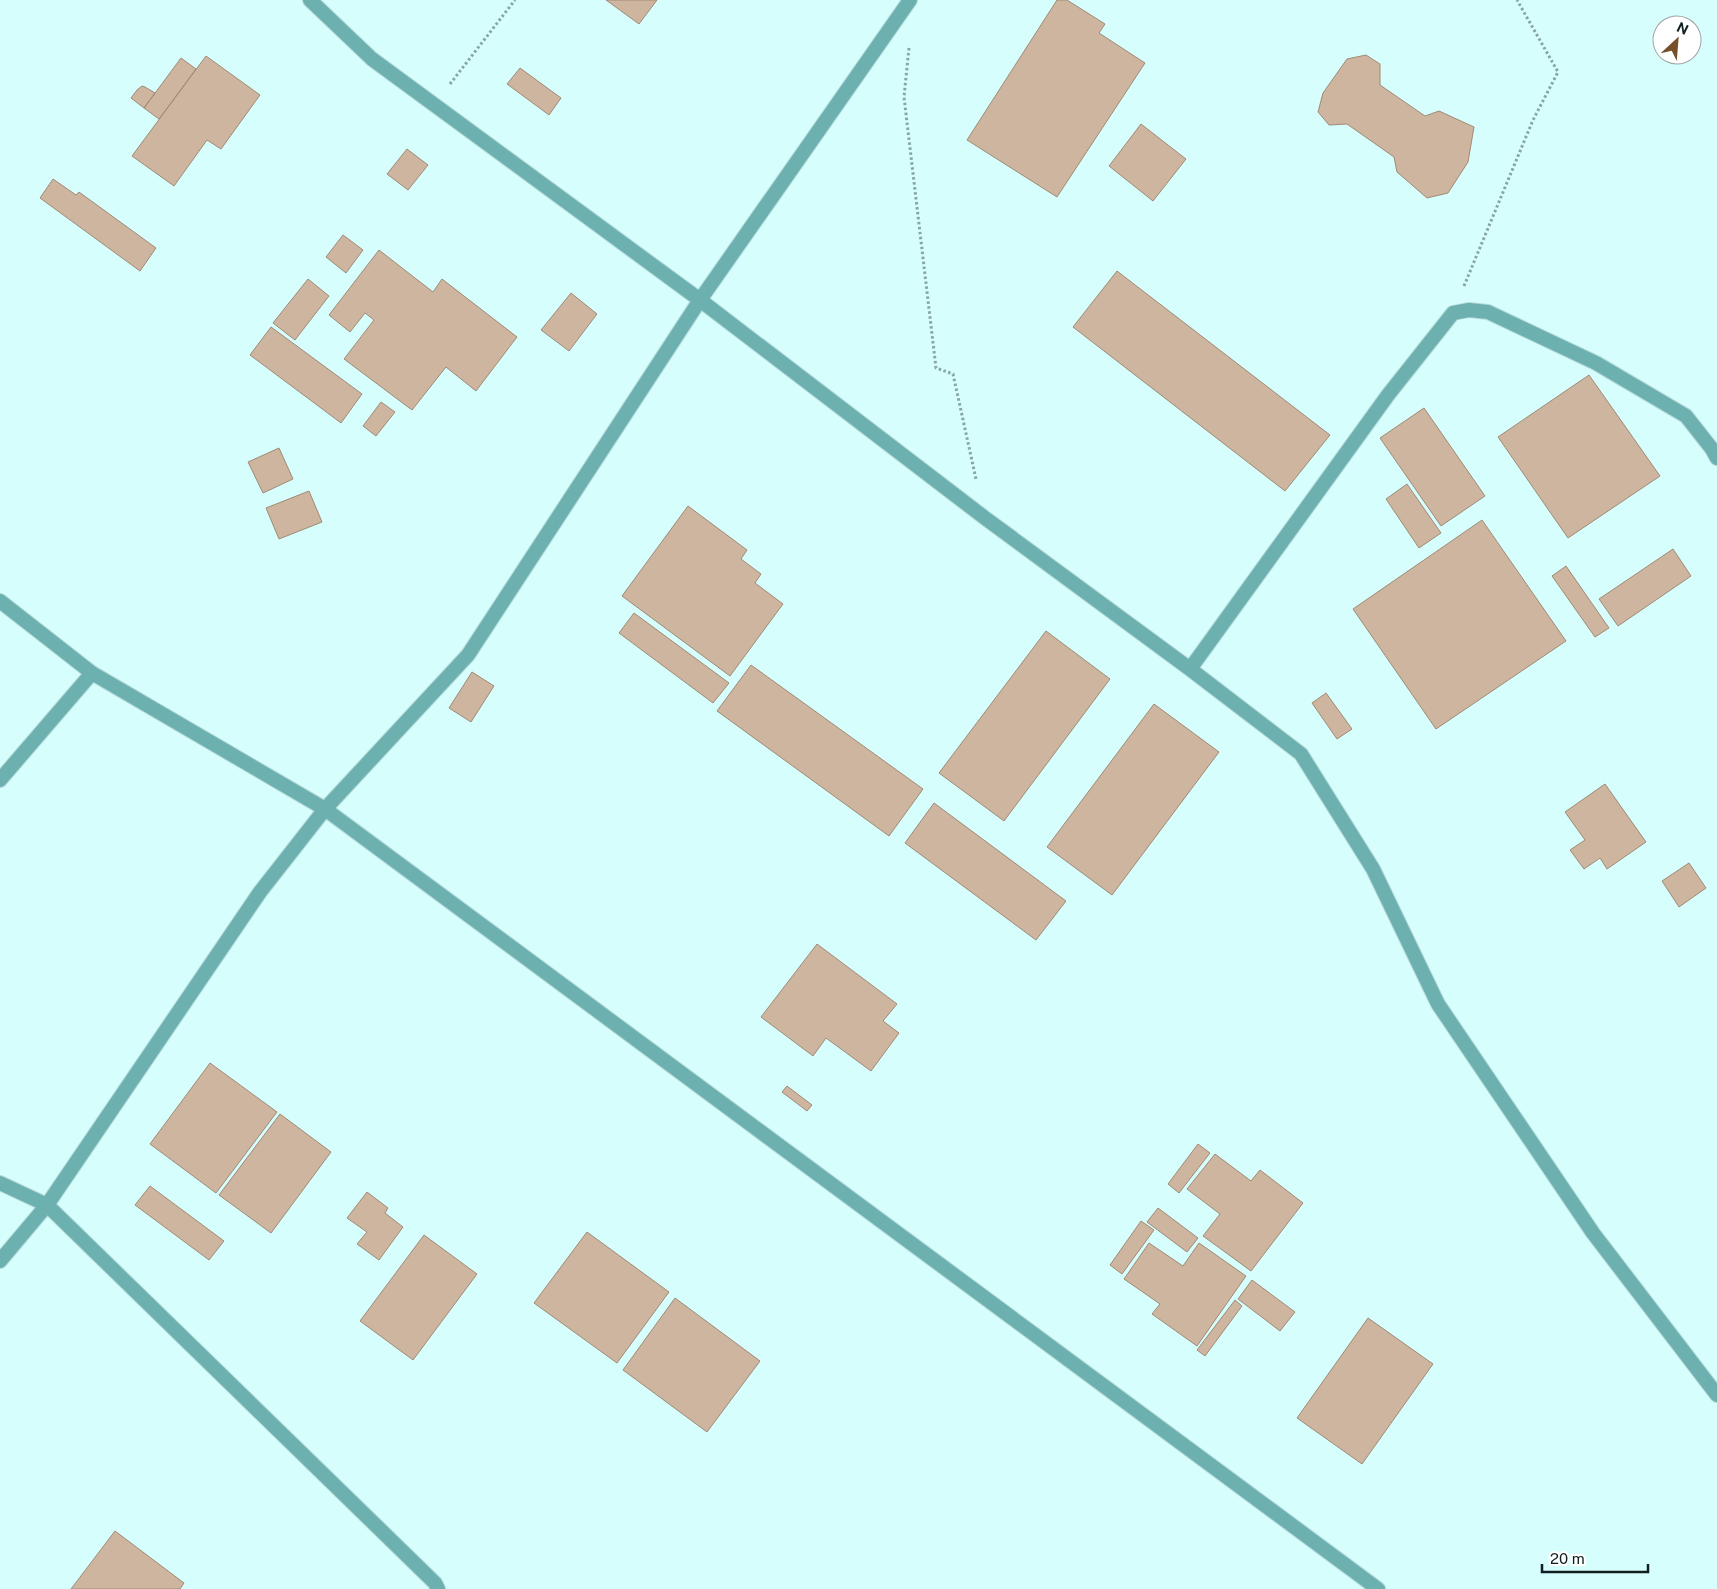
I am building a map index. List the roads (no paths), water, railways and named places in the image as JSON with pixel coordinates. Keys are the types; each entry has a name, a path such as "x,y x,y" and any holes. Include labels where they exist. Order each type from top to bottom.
{"street":[{"path":"310,0 372,59 700,300 985,518 1190,669 1301,754 1373,869 1438,1004 1593,1233 1717,1395"},
{"path":"0,1261 47,1205 260,892 325,809 468,655 700,300 910,0"},
{"path":"1190,669 1388,395 1453,313 1469,310 1488,312 1596,363 1686,416 1717,458"},
{"path":"0,601 92,673 325,809 1378,1589"},
{"path":"0,780 92,673"},
{"path":"0,1183 47,1205 435,1583 438,1589"}]}
